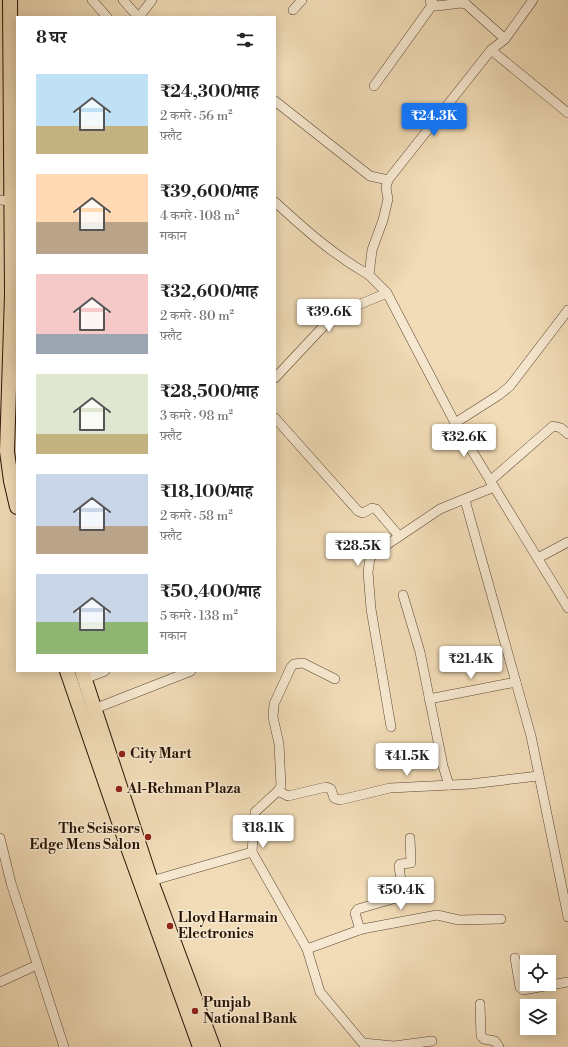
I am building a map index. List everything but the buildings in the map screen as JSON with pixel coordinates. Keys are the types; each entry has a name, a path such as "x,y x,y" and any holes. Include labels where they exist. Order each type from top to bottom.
{"main road":[{"path":"10,0 6,55 6,200 12,295 7,451 11,481 16,503"},
{"path":"19,0 20,16"},
{"path":"67,672 127,845 200,1047"},
{"path":"83,675 151,880 213,1047"}],"street":[{"path":"92,0 106,16"},
{"path":"123,0 138,16"},
{"path":"140,16 152,0"},
{"path":"293,10 302,0"},
{"path":"369,275 372,250 383,220 388,199 386,188 388,180 491,50 505,39 533,0"},
{"path":"374,86 431,2 437,6 461,3 466,4 505,39"},
{"path":"491,50 568,114"},
{"path":"276,102 370,176 388,180"},
{"path":"276,203 314,237 343,260 369,275 387,293 455,424 568,608"},
{"path":"276,377 331,317 350,307 387,293"},
{"path":"455,424 510,386 568,310"},
{"path":"276,419 358,511 363,513 372,508 376,509 399,536"},
{"path":"391,727 371,609 368,572 370,558 399,536 440,509 465,500 492,484 553,426 557,426 568,434"},
{"path":"465,500 531,736 568,917"},
{"path":"538,558 568,542"},
{"path":"403,595 420,652 448,785"},
{"path":"335,679 303,663 294,664 274,704 273,710 279,744 281,786 278,791 255,812 252,852 307,949 320,992 364,1045 394,1046 432,1041"},
{"path":"83,675 100,672"},
{"path":"94,709 188,672"},
{"path":"429,699 516,682"},
{"path":"278,791 288,796 326,787 331,789 334,798 337,800 390,788 448,785 538,776"},
{"path":"0,838 11,883 64,1047"},
{"path":"360,930 356,913 358,910 403,896 399,866 400,864 411,862 410,838"},
{"path":"151,880 252,852"},
{"path":"307,949 360,930 437,915 459,920 501,919"},
{"path":"515,958 520,987 523,990 568,982"},
{"path":"0,982 38,965"},
{"path":"480,1004 480,1034 484,1039 495,1041 499,1047"}],"place":[{"name":"City Mart","path":"122,754"},
{"name":"Al-Rehman Plaza","path":"119,789"},
{"name":"The Scissors Edge Mens Salon","path":"148,837"},
{"name":"Lloyd Harmain Electronics","path":"170,926"},
{"name":"Punjab National Bank","path":"195,1011"}]}
